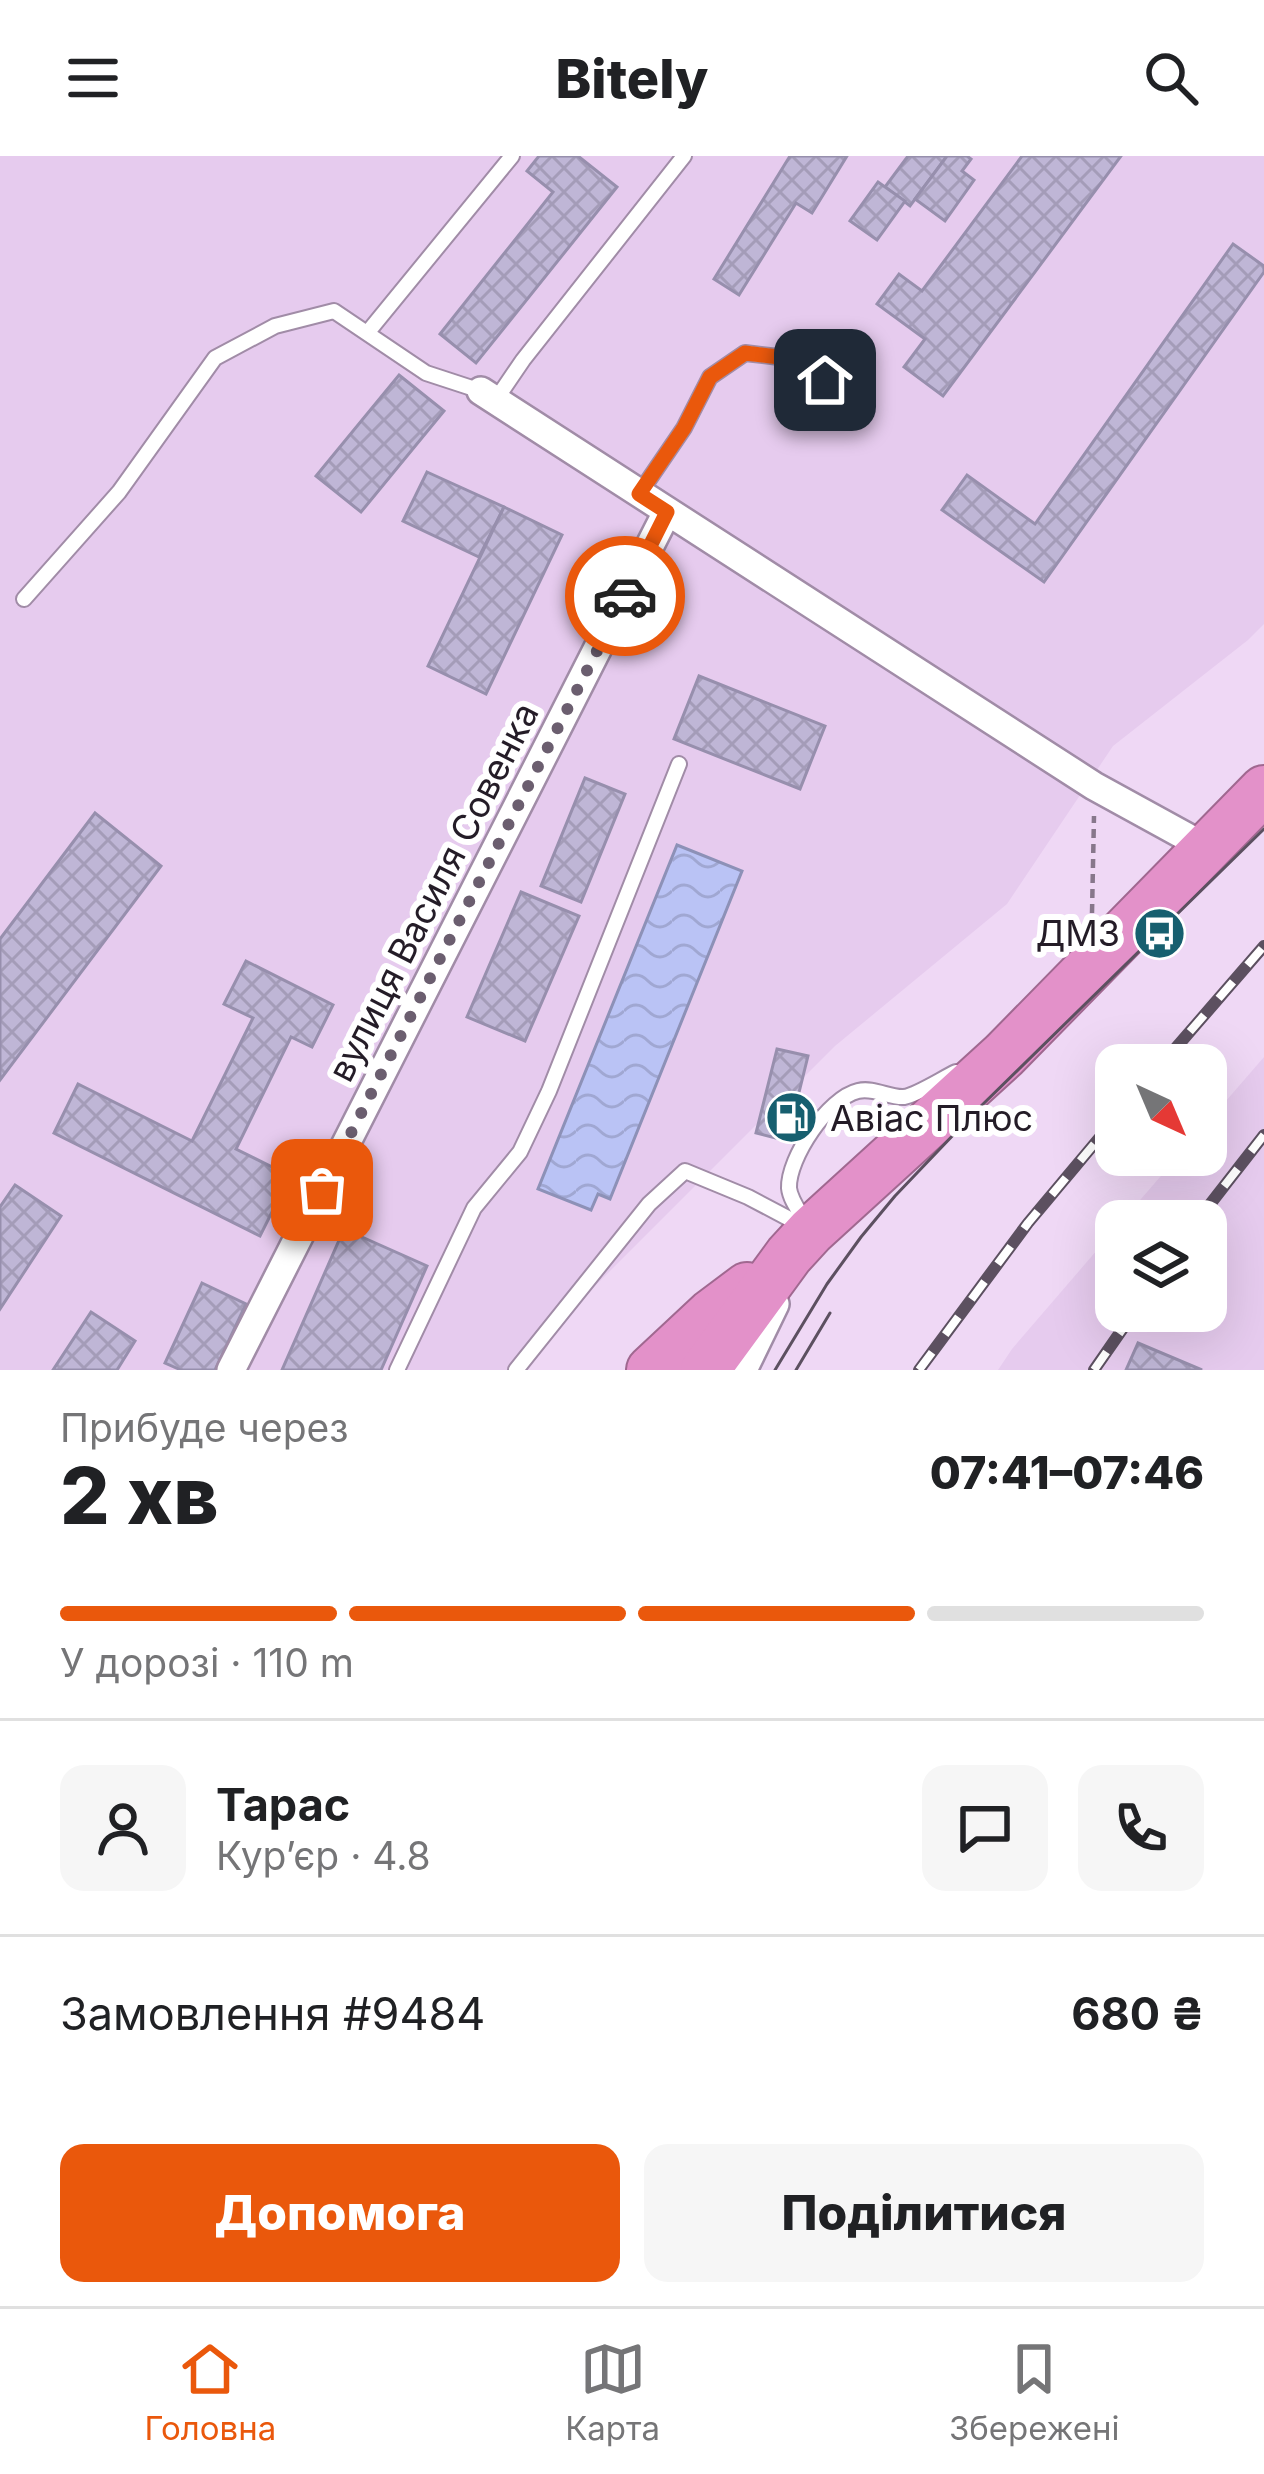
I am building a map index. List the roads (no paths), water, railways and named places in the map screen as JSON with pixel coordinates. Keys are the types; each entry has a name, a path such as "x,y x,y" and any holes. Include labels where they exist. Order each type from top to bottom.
{"highway":[{"path":"651,1370 711,1313 800,1243 1004,1055 1264,790"},
{"path":"705,1370 800,1243"}],"street":[{"path":"488,396 1094,786 1207,848"},
{"name":"вулиця Василя Совенка","path":"231,1370 667,512"},
{"path":"743,1370 800,1243"}],"lane":[{"path":"368,332 512,156"},
{"path":"24,599 119,492 215,358 275,326 334,311 426,373 488,396 523,360 684,156"},
{"path":"639,494 684,428 710,377 745,353 787,358 864,401"},
{"path":"397,1370 474,1208 520,1152 550,1090 679,764"},
{"path":"800,1243 790,1177 808,1138 844,1096 861,1090 905,1096 1004,1055"},
{"path":"516,1370 649,1204 685,1171 748,1197 800,1243"}],"water":[{"path":"677,845 742,871 610,1199 598,1194 591,1210 538,1189"}],"tram line":[{"path":"775,1370 827,1284 895,1196 1264,829"},
{"path":"796,1370 830,1313"}],"railway":[{"path":"1179,1044 1264,946"},
{"path":"1213,1200 1264,1135"},
{"path":"919,1370 1028,1223 1095,1143"},
{"path":"1094,1370 1120,1332"}],"place":[{"name":"ДМЗ","path":"1159,933"},
{"name":"Авіас Плюс","path":"791,1118"}]}
